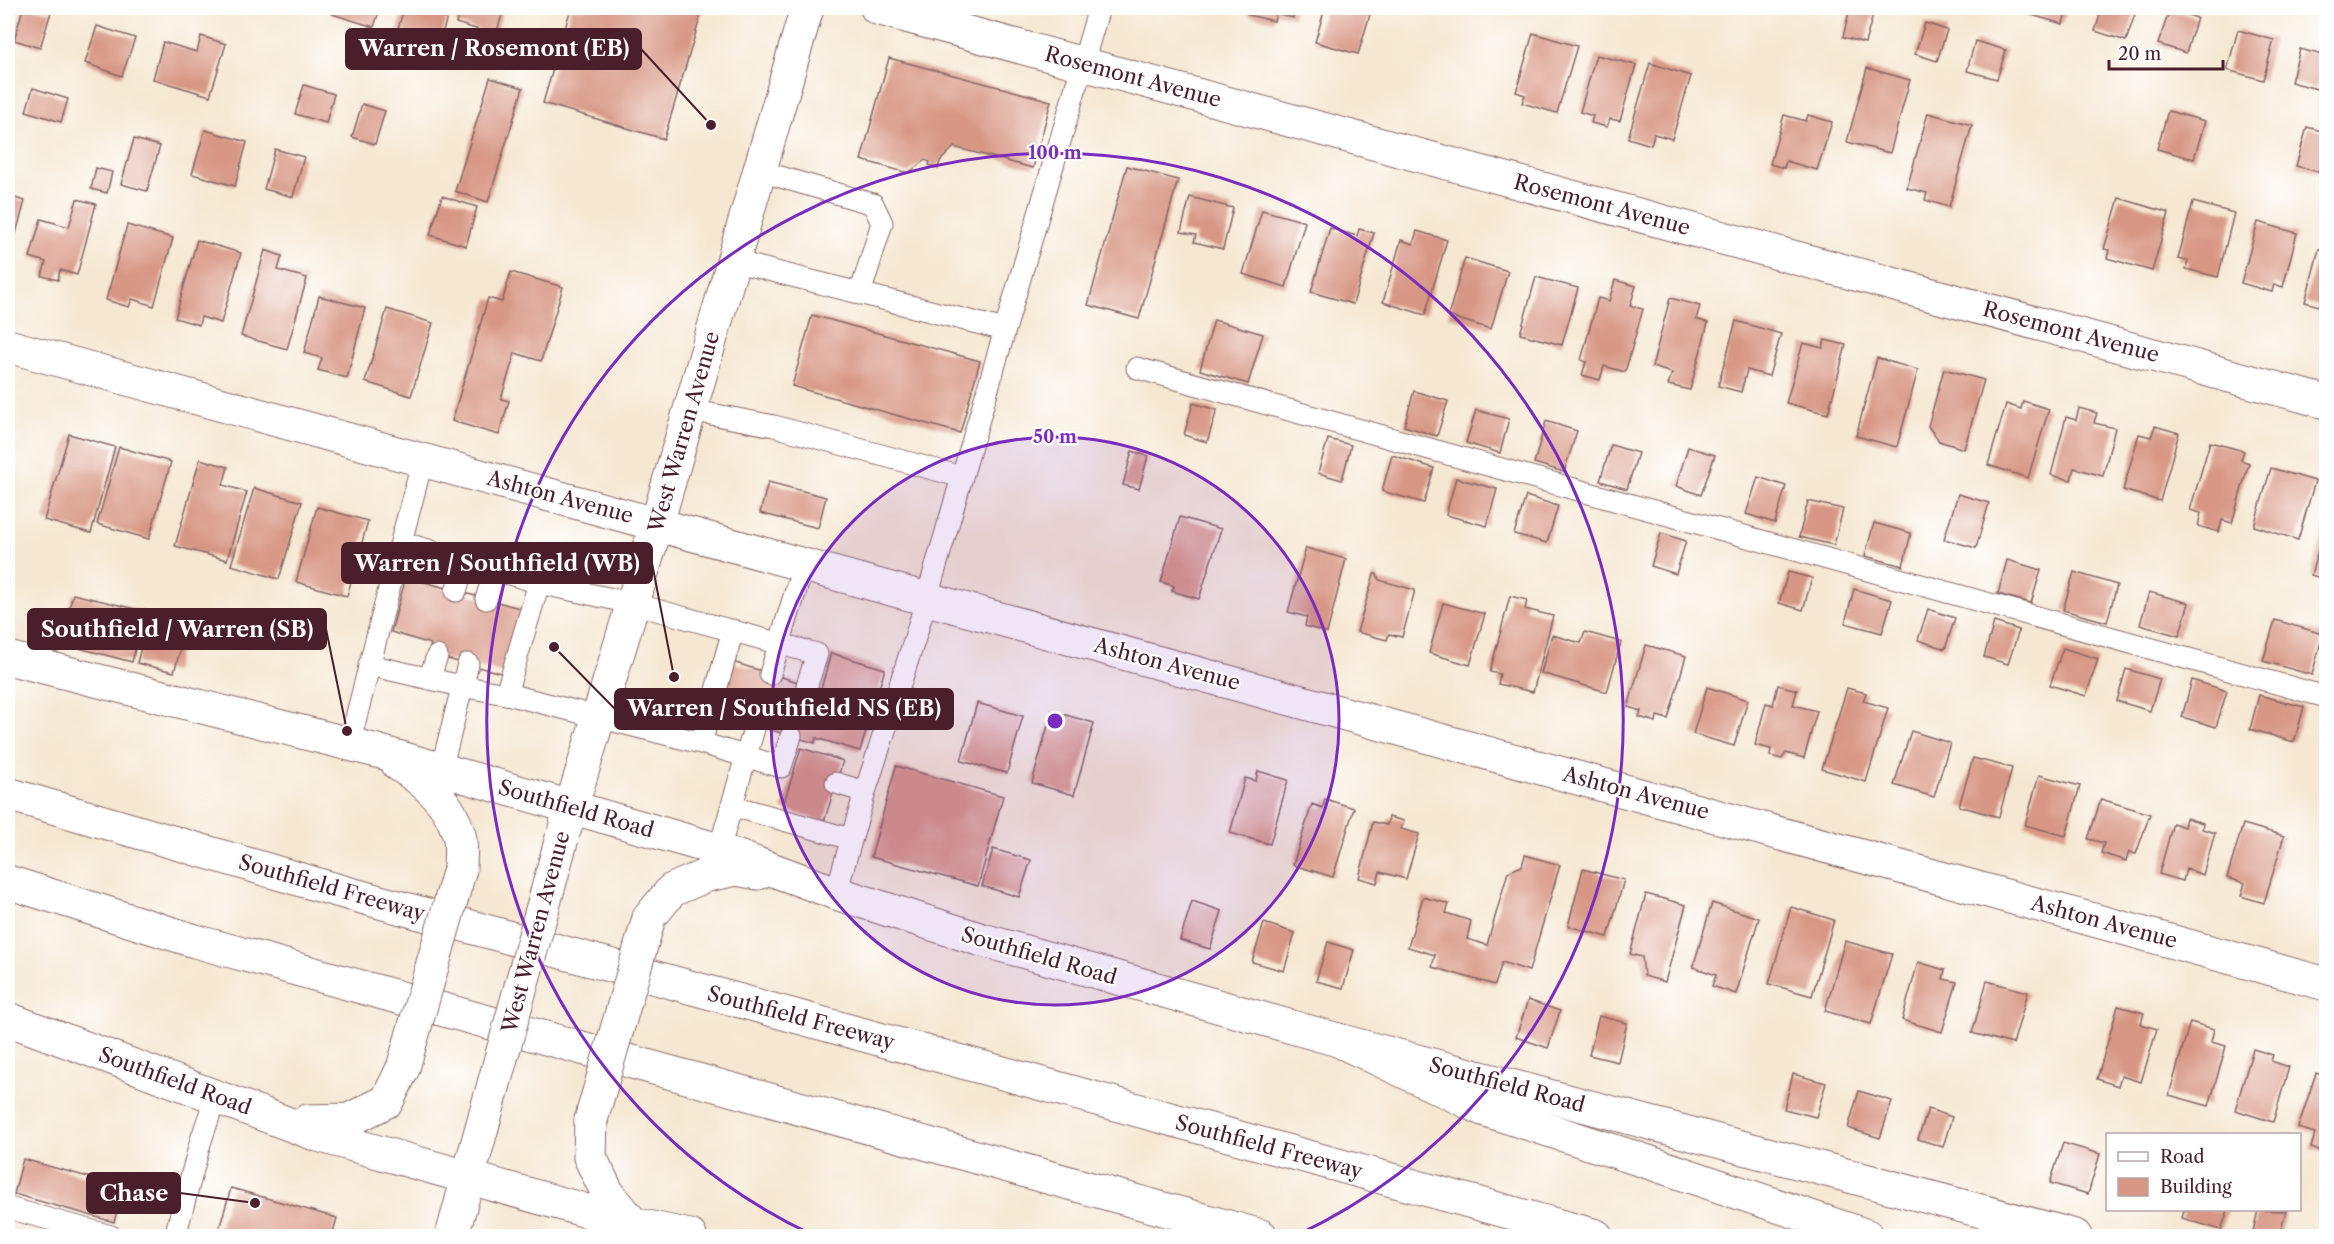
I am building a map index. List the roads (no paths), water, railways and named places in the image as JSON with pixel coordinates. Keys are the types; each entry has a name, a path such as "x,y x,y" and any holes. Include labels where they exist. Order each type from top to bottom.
{"main road":[{"name":"West Warren Avenue","path":"452,1236 566,823 631,603 657,524 807,8"},
{"name":"Rosemont Avenue","path":"877,8 942,16 1083,63 2326,402"},
{"name":"Ashton Avenue","path":"8,346 2326,984"},
{"name":"Southfield Road","path":"8,658 441,770 566,823 720,850 836,893 979,939 1338,1041 2075,1236"},
{"path":"284,1122 349,1120 387,1101 403,1068 460,869 460,836 443,800 416,776 363,748"},
{"name":"Southfield Freeway","path":"8,794 336,890 1596,1236"},
{"path":"647,1230 607,1192 590,1157 591,1120 649,918 672,890 707,875 736,869 804,881"},
{"path":"8,882 195,941 1261,1236"},
{"name":"Southfield Road","path":"8,1019 318,1135 647,1230 690,1236"},
{"path":"1338,1041 1483,1109 1867,1236"}],"lane":[{"path":"836,893 865,792 927,598 1099,8"},
{"path":"760,171 873,204 882,223 860,294"},
{"path":"733,261 1005,330"},
{"path":"1137,368 2326,697"},
{"path":"690,410 774,426 962,477"},
{"path":"363,748 369,664 423,459"},
{"path":"400,542 538,583 631,603 817,654 807,685"},
{"path":"456,591 465,561"},
{"path":"770,674 804,564"},
{"path":"486,599 495,571"},
{"path":"506,694 538,583"},
{"path":"701,743 733,630"},
{"path":"429,679 436,656"},
{"path":"369,664 598,716 788,769 791,736"},
{"path":"441,770 468,664"},
{"path":"720,850 755,725"},
{"path":"836,783 865,792"},
{"path":"733,806 851,839"},
{"path":"175,1236 201,1140 216,1096"},
{"path":"8,1208 111,1236"}],"place":[{"name":"Warren / Rosemont (EB)","path":"711,125"},
{"name":"Warren / Southfield NS (EB)","path":"554,647"},
{"name":"Warren / Southfield (WB)","path":"674,677"},
{"name":"Southfield / Warren (SB)","path":"347,731"},
{"name":"Chase","path":"255,1203"}]}
